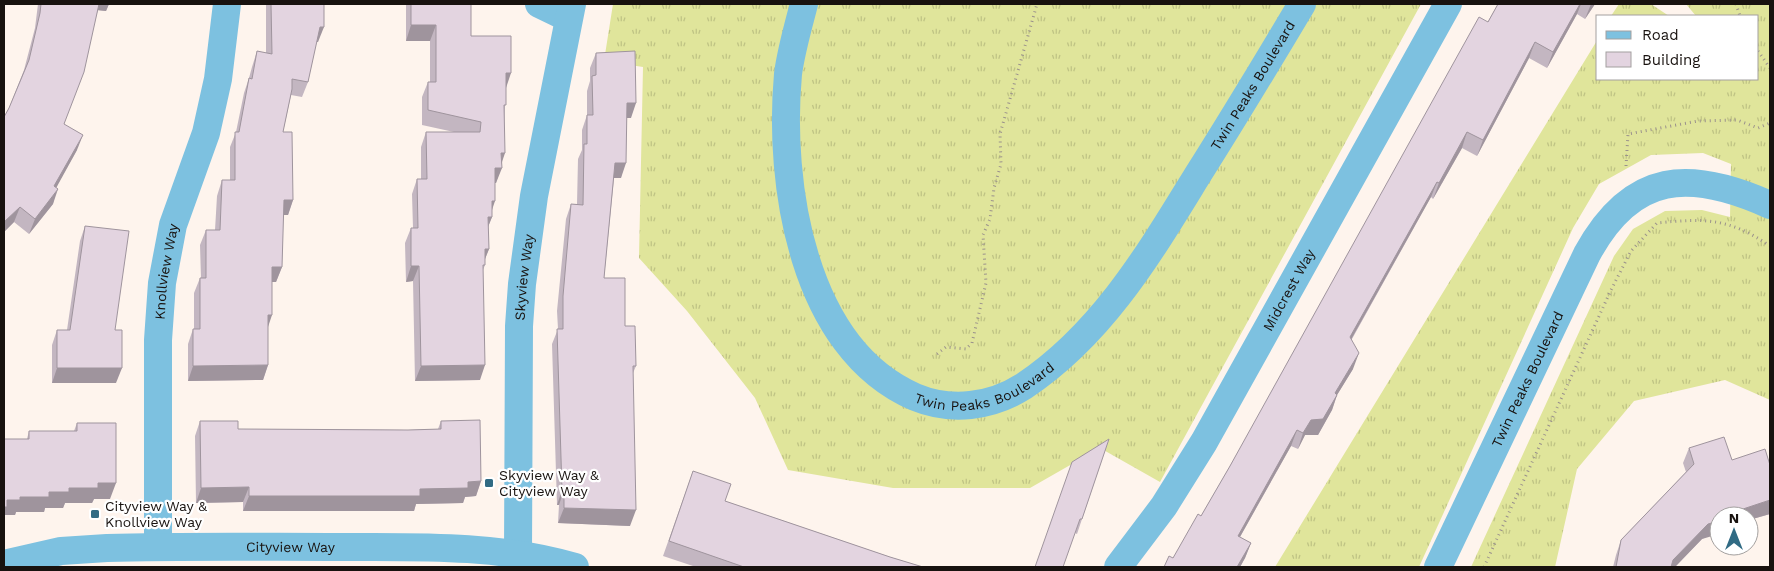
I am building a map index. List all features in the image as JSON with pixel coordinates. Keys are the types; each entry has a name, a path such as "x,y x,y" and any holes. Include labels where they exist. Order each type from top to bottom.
{"street":[{"name":"Knollview Way","path":"158,547 158,340 162,282 173,225 210,115 218,79 227,4"},
{"path":"539,4 570,11"},
{"name":"Twin Peaks Boulevard","path":"804,4 788,71 786,131 795,218 814,284 834,322 856,352 878,374 903,391 919,398 942,404 966,406 995,399 1021,388 1076,344 1110,308 1157,240 1302,4"},
{"name":"Midcrest Way","path":"1118,567 1164,506 1204,442 1448,4"},
{"name":"Skyview Way","path":"518,555 519,326 522,284 532,205 570,11"},
{"name":"Twin Peaks Boulevard","path":"1438,567 1587,254 1612,216 1641,194 1680,182 1719,186 1770,205"},
{"name":"Cityview Way","path":"4,564 61,550 158,547 408,547 466,548 518,555 575,567"}],"path":[{"path":"937,354 946,347 966,349 972,343 986,282 983,235 990,219 994,188 1001,164 1000,134 1037,4"},
{"path":"1759,52 1770,67"},
{"path":"1626,166 1628,134 1698,121 1736,120 1758,128 1770,123"},
{"path":"1484,567 1610,290 1631,251 1657,223 1700,218 1732,226 1753,234 1770,246"}],"green space":[{"path":"613,4 1421,4 1160,482 1100,448 1030,488 893,488 788,470 755,398 687,311 639,258 643,67 604,61"},
{"path":"1619,4 1651,4 1668,15 1612,15"},
{"path":"1686,4 1770,4 1770,400 1725,380 1634,401 1577,469 1555,567 1471,567 1614,256 1633,229 1665,211 1702,210 1730,217 1731,164 1703,153 1651,155 1599,184 1573,228 1419,567 1275,567 1596,42 1596,80 1759,80 1759,15 1695,15"}],"building":[{"path":"41,4 99,4 84,72 64,124 83,135 54,186 58,189 35,219 20,207 4,222 4,117 29,60"},
{"path":"271,4 324,4 324,27 320,27 308,82 292,79 292,89 283,132 292,132 293,200 284,200 282,267 272,267 272,315 268,315 268,365 193,366 193,329 200,329 200,278 206,278 206,230 220,230 222,180 235,180 235,132 239,132 249,78 252,79 257,51 272,54"},
{"path":"411,4 471,4 471,36 511,36 511,73 506,73 506,105 504,105 505,153 501,153 502,168 495,168 495,201 492,201 492,217 488,217 489,249 485,249 485,265 483,265 485,365 421,366 419,266 411,266 411,228 418,228 417,179 427,179 426,132 480,132 481,122 428,110 428,82 436,82 436,25 411,25"},
{"path":"1498,4 1580,4 1553,52 1535,42 1483,140 1467,132 1350,337 1359,353 1335,393 1337,395 1323,419 1311,420 1303,433 1297,430 1238,536 1251,543 1237,567 1164,567 1169,556 1173,558 1198,514 1201,516 1230,466 1479,17 1488,22"},
{"path":"635,51 636,103 627,103 626,163 615,163 604,278 625,278 625,326 635,326 636,366 633,366 636,510 564,508 557,329 563,329 563,296 571,204 583,205 584,144 587,144 587,115 593,115 592,76 596,75 596,53"},
{"path":"85,226 129,231 115,330 122,330 122,368 57,368 57,330 70,330"},
{"path":"480,420 481,481 468,482 468,488 420,489 420,496 249,496 249,487 201,488 200,421 238,421 238,429 408,430 441,429 441,421"},
{"path":"77,423 116,423 116,483 98,483 98,488 69,488 69,492 49,492 49,497 20,497 20,500 7,500 7,507 4,507 4,439 29,439 29,431 77,431"},
{"path":"1724,437 1732,460 1765,449 1770,465 1770,500 1752,506 1709,506 1709,524 1673,560 1671,567 1616,567 1621,540 1694,464 1689,448"},
{"path":"1109,439 1082,519 1080,519 1063,567 1035,567 1072,462"},
{"path":"693,471 731,484 725,501 923,567 744,567 669,541"}],"place":[{"name":"Skyview Way & Cityview Way","path":"489,483"},
{"name":"Cityview Way & Knollview Way","path":"95,514"}]}
